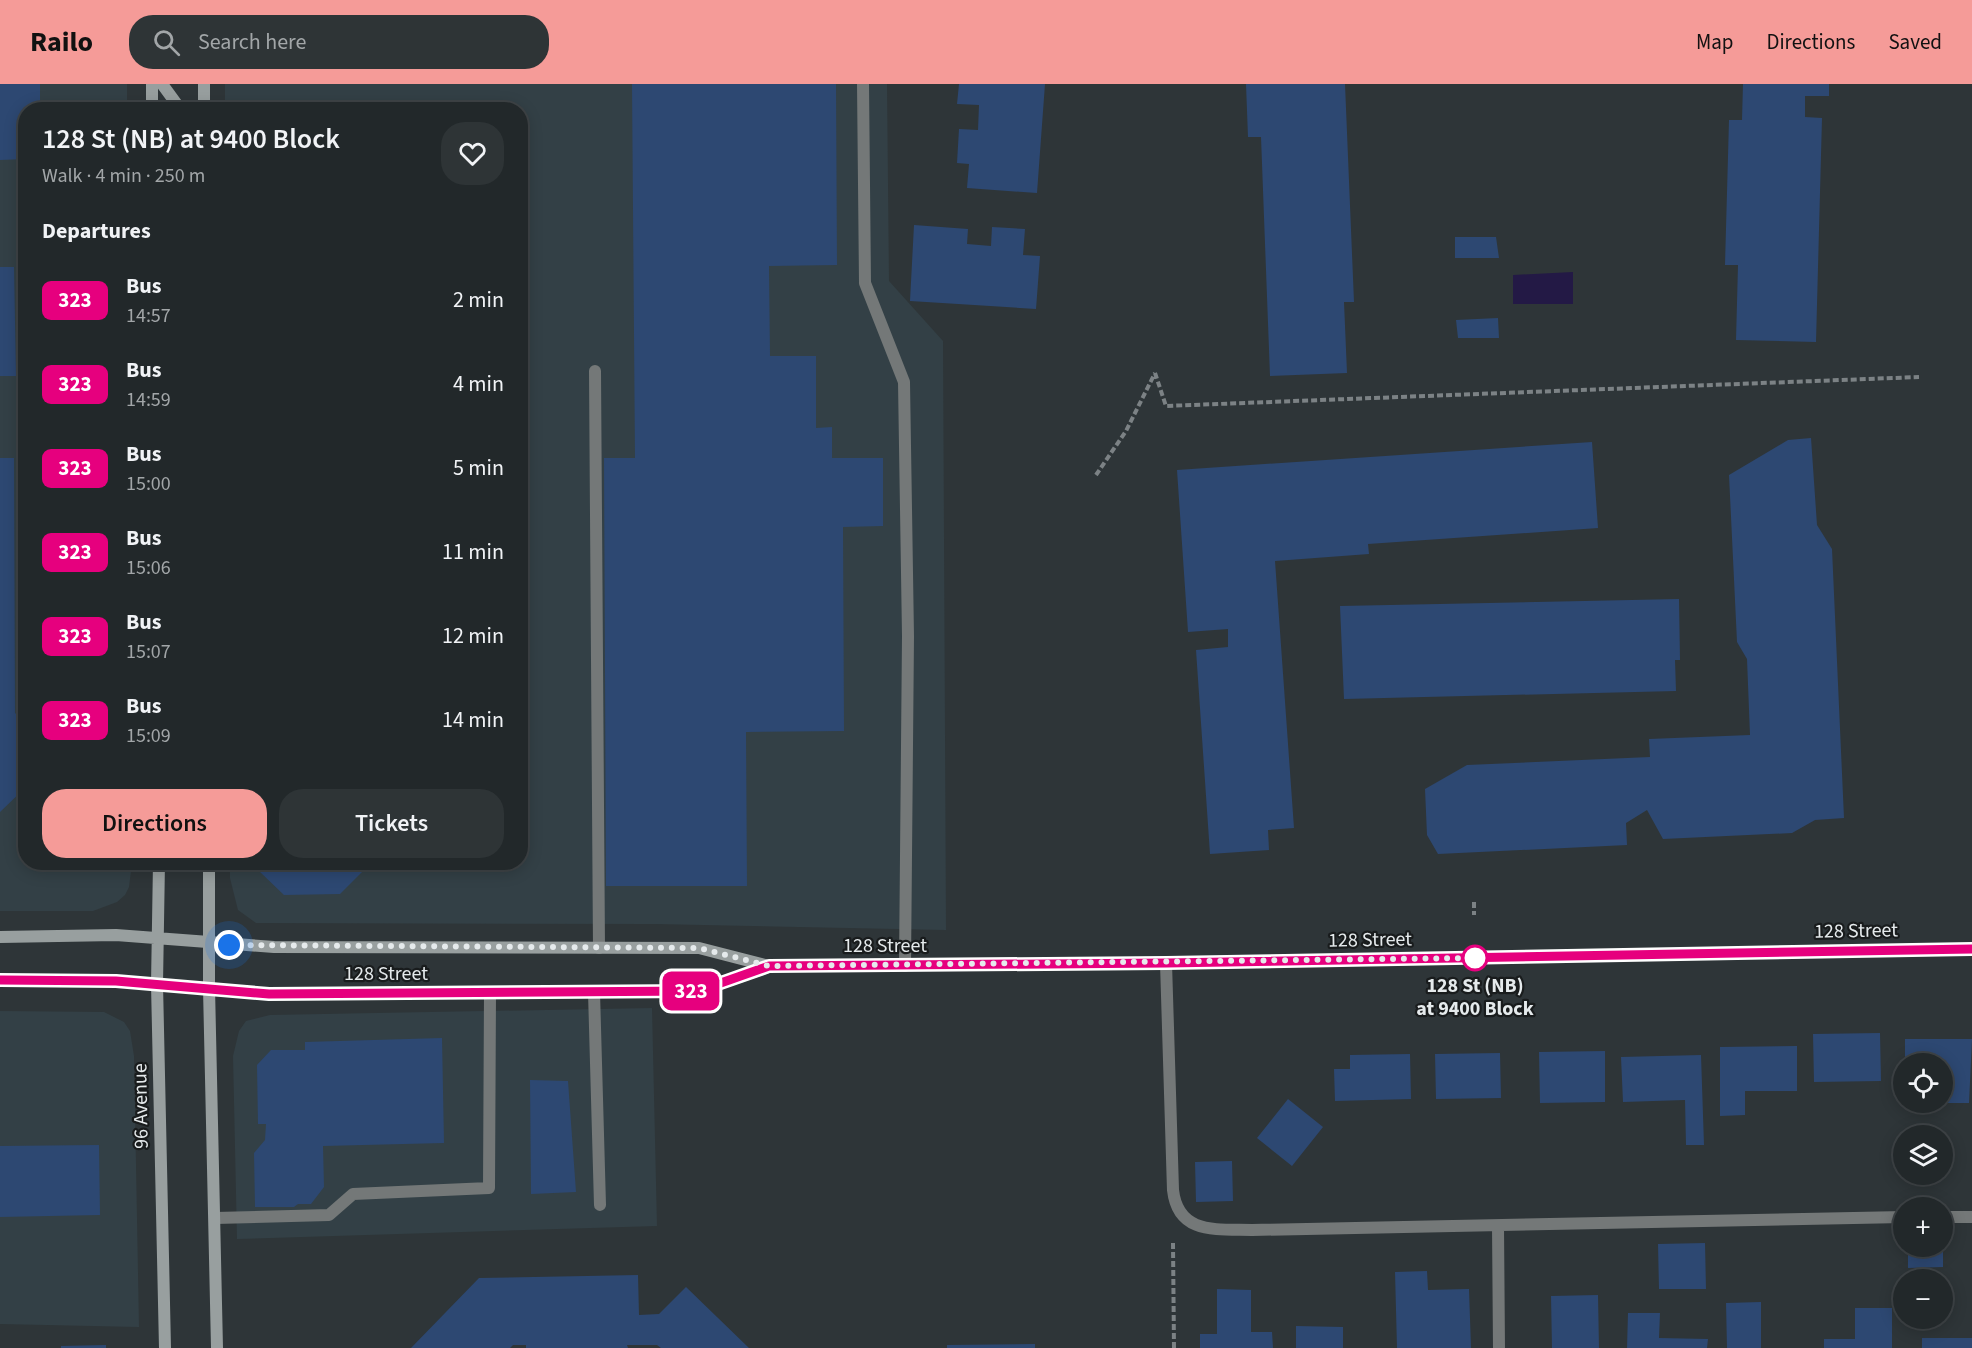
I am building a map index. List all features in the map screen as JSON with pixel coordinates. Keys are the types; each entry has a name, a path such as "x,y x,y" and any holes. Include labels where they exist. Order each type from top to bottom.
{"main road":[{"path":"152,84 152,102"},
{"path":"162,84 175,102"},
{"path":"204,84 204,102"},
{"name":"96 Avenue","path":"159,870 158,984 165,1348"},
{"path":"209,870 209,988 217,1348"},
{"name":"128 Street","path":"0,937 116,935 209,944 286,947 699,948 769,966 1166,963 1972,949"},
{"name":"128 Street","path":"0,980 116,981 269,994 698,991 769,966"}],"lane":[{"path":"863,84 865,283 904,382 908,636 905,966"},
{"path":"595,371 599,948"},
{"path":"1166,963 1174,1200 1184,1218 1203,1228 1231,1230 1497,1226 1576,1222 1893,1217"},
{"path":"594,992 600,1206"},
{"path":"215,1218 329,1215 353,1194 489,1188 490,993"},
{"path":"1953,1217 1972,1217"},
{"path":"1497,1226 1499,1348"}],"path":[{"path":"1096,475 1126,431 1155,373 1166,406 1919,377"},
{"path":"1474,902 1474,915"},
{"path":"1173,1243 1174,1348"}],"shaded area":[{"path":"0,84 127,84 127,102 18,102 18,870 131,870 129,887 125,895 117,902 93,911 0,911"},
{"path":"225,84 887,84 889,281 943,341 946,930 655,924 256,923 238,910 230,870 528,870 528,102 225,102"},
{"path":"1573,272 1573,304 1513,304 1513,275"},
{"path":"652,1008 657,1226 237,1239 233,1056 239,1031 246,1021 270,1015"},
{"path":"0,1011 104,1012 124,1022 130,1031 134,1056 139,1327 0,1324"}],"building":[{"path":"0,84 40,84 40,102 18,102 18,159 0,160"},
{"path":"632,84 836,84 837,265 769,266 770,356 816,356 816,428 832,427 832,458 883,458 883,526 843,527 844,731 746,732 747,886 606,886 604,458 635,458"},
{"path":"959,84 1045,84 1037,193 967,188 969,164 957,163 959,129 978,130 979,105 957,104"},
{"path":"1246,84 1345,84 1354,302 1344,302 1347,373 1270,376 1261,137 1248,137"},
{"path":"1743,84 1829,84 1829,96 1805,96 1805,117 1822,118 1816,342 1736,340 1738,265 1725,265 1729,120 1742,120"},
{"path":"914,225 968,229 967,244 991,246 992,227 1025,229 1023,255 1040,256 1036,309 910,301"},
{"path":"1455,237 1496,237 1499,258 1455,258"},
{"path":"0,267 14,267 16,376 0,376"},
{"path":"1498,318 1499,338 1458,338 1456,320"},
{"path":"1811,438 1817,525 1832,549 1844,818 1815,820 1792,833 1663,839 1647,810 1626,823 1627,845 1438,854 1427,835 1425,789 1467,765 1650,757 1649,739 1750,735 1747,659 1737,642 1729,475 1788,440"},
{"path":"1592,442 1598,528 1368,544 1369,554 1275,561 1294,828 1268,830 1269,850 1210,854 1196,650 1228,647 1228,629 1188,632 1177,470"},
{"path":"0,458 14,458 15,713 18,716 18,795 0,812"},
{"path":"1679,599 1680,660 1675,660 1676,691 1344,699 1340,606"},
{"path":"364,870 340,894 284,895 259,871"},
{"path":"1880,1033 1881,1081 1814,1082 1813,1034"},
{"path":"442,1038 444,1143 323,1146 324,1187 311,1204 298,1204 294,1207 255,1207 254,1153 265,1140 266,1124 258,1124 257,1065 271,1050 305,1050 305,1042"},
{"path":"1905,1039 1972,1039 1969,1103 1953,1103 1953,1053 1905,1053"},
{"path":"1797,1046 1797,1091 1745,1091 1745,1115 1720,1116 1720,1047"},
{"path":"1605,1051 1605,1102 1540,1103 1539,1052"},
{"path":"1500,1053 1501,1098 1436,1099 1435,1054"},
{"path":"1410,1054 1411,1099 1335,1101 1334,1069 1350,1069 1350,1055"},
{"path":"1701,1055 1704,1145 1686,1145 1685,1100 1623,1102 1621,1057"},
{"path":"530,1080 568,1081 576,1192 531,1194"},
{"path":"1288,1099 1323,1127 1292,1166 1257,1138"},
{"path":"99,1145 100,1215 0,1217 0,1146"},
{"path":"1232,1161 1233,1201 1196,1202 1195,1162"},
{"path":"1705,1243 1706,1289 1659,1289 1658,1244"},
{"path":"1908,1257 1943,1257 1943,1267 1908,1268"},
{"path":"1427,1271 1428,1290 1469,1289 1471,1348 1397,1348 1395,1272"},
{"path":"638,1275 639,1315 659,1314 686,1287 749,1348 661,1348 657,1345 627,1345 628,1348 526,1348 526,1345 513,1345 510,1348 411,1348 479,1278"},
{"path":"1217,1289 1251,1290 1251,1332 1272,1332 1273,1348 1200,1348 1200,1334 1217,1334"},
{"path":"1598,1295 1599,1348 1552,1348 1551,1296"},
{"path":"1761,1302 1761,1348 1727,1348 1726,1303"},
{"path":"1855,1308 1892,1308 1892,1348 1824,1348 1824,1339 1855,1339"},
{"path":"1628,1313 1660,1313 1659,1338 1708,1339 1707,1348 1627,1348"},
{"path":"1296,1326 1343,1327 1343,1348 1296,1348"},
{"path":"1922,1338 1972,1338 1972,1348 1922,1348"},
{"path":"1035,1344 1035,1348 947,1348 947,1345"},
{"path":"106,1345 106,1348 61,1348 61,1346"}],"bus line":[{"name":"323","path":"0,980 116,981 269,994 698,991 769,966 1166,963 1972,949"}],"place":[{"name":"128 St (NB) at 9400 Block","path":"1475,958"}],"route":[{"path":"229,945 699,948 769,966 968,966 1475,958"}]}
